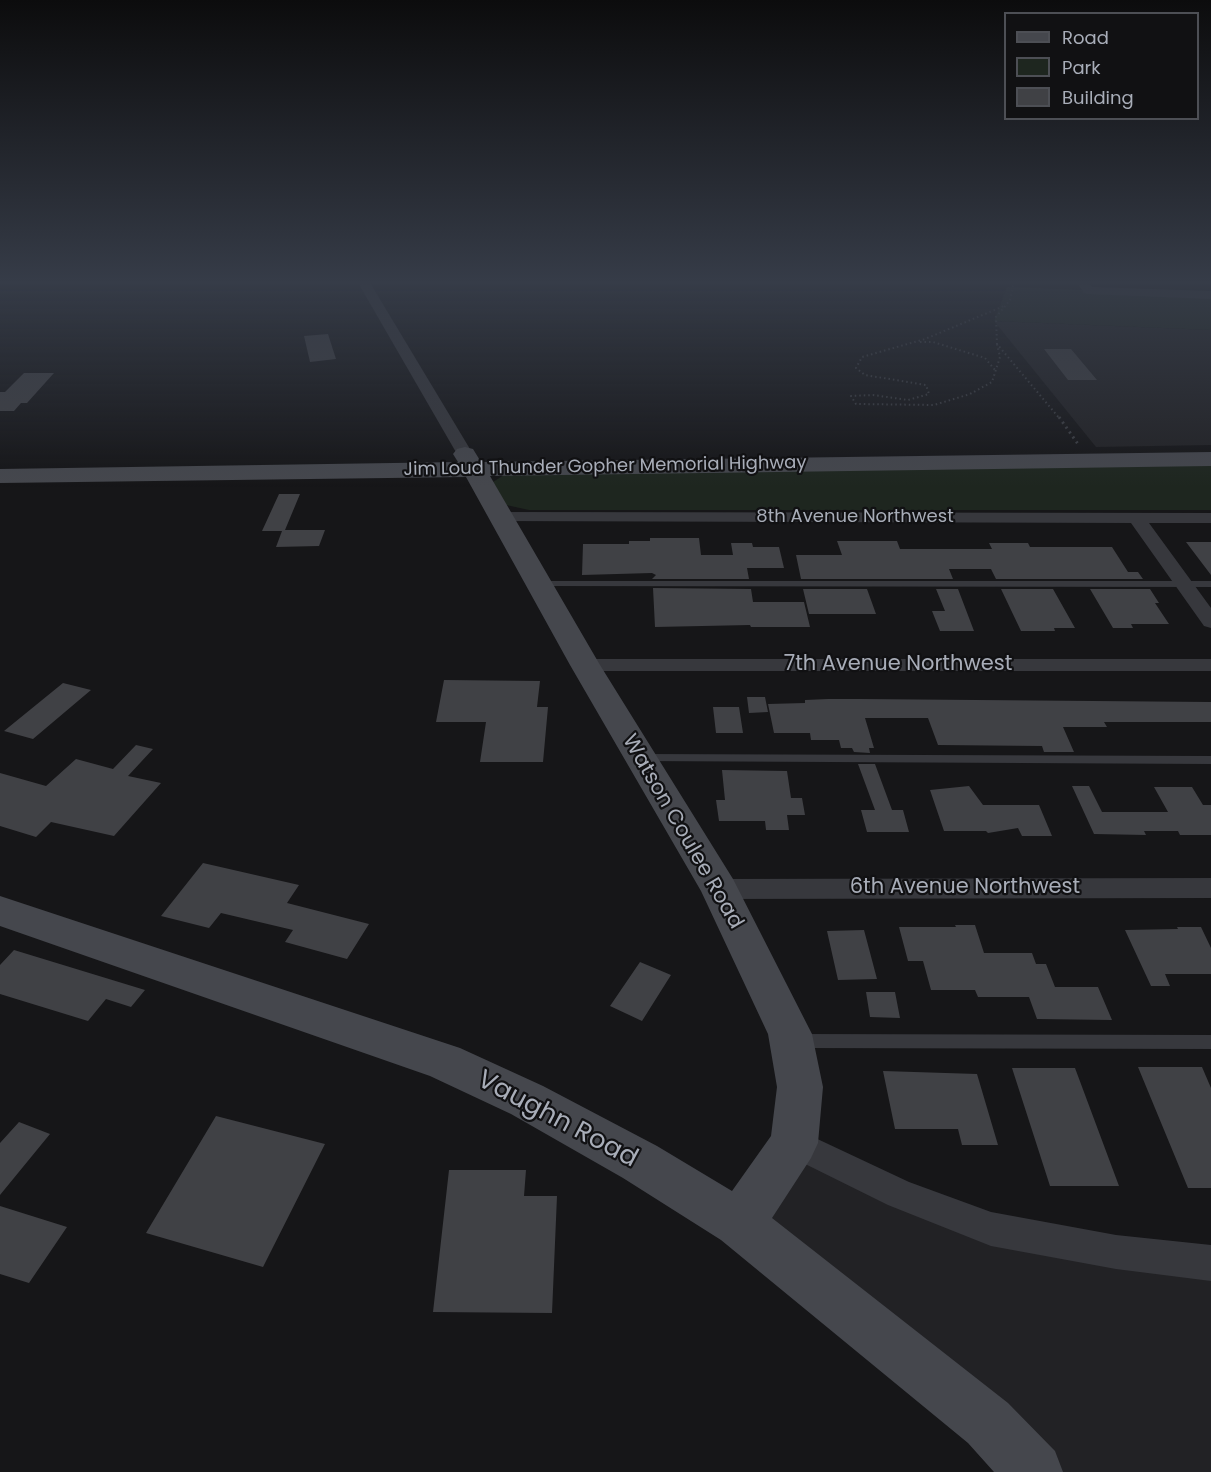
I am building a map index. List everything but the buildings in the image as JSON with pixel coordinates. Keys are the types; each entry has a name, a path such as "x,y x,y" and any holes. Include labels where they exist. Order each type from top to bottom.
{"main road":[{"name":"Jim Loud Thunder Gopher Memorial Highway","path":"0,476 469,461 1211,446"},
{"name":"Jim Loud Thunder Gopher Memorial Highway","path":"0,461 1211,459"},
{"name":"Watson Coulee Road","path":"469,461 498,517 719,889 791,1041 800,1087 794,1143 738,1223"},
{"name":"Vaughn Road","path":"0,911 444,1062 558,1117 640,1162 738,1223 988,1423 1034,1472"}],"street":[{"path":"403,350 469,461"},
{"name":"8th Avenue Northwest","path":"498,517 1211,518"},
{"path":"1136,518 1211,622"},
{"name":"7th Avenue Northwest","path":"585,665 1211,665"},
{"name":"6th Avenue Northwest","path":"719,889 1211,888"},
{"path":"794,1143 900,1194 991,1229 1116,1252 1211,1263"}],"lane":[{"path":"538,584 1211,584"},
{"path":"641,758 1211,760"},
{"path":"791,1041 1211,1042"}],"path":[{"path":"887,350 862,357 855,368 865,375 926,386 929,394 908,400 873,395 851,396 856,404 934,405 970,394 992,382 1000,357 998,350"},
{"path":"961,350 985,358 995,371"},
{"path":"1002,350 1050,403 1080,447"}],"shaded area":[{"path":"1017,350 1211,350 1211,445 1096,447"},
{"path":"794,1143 900,1194 1211,1263 1211,1472 1034,1472 739,1223"}],"green space":[{"path":"1211,460 1211,510 529,510 506,505 493,482 504,475"}]}
